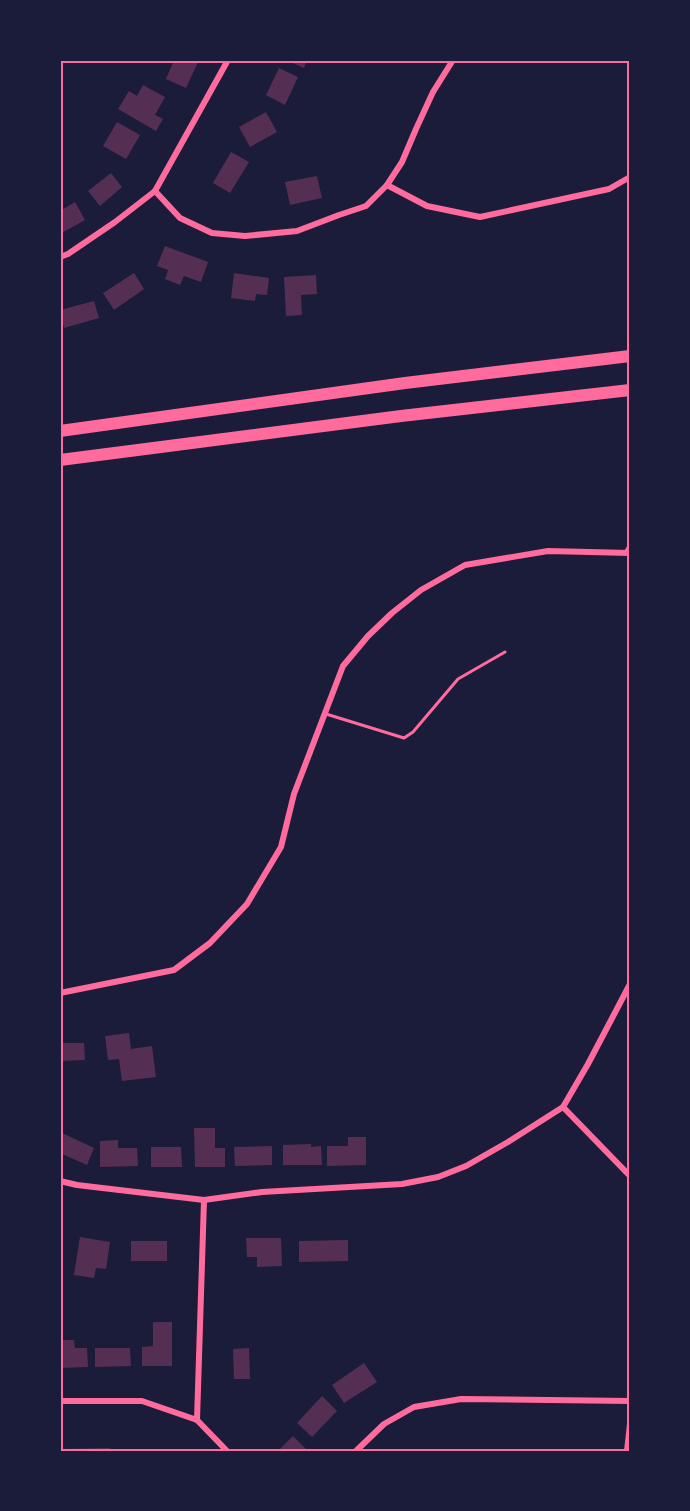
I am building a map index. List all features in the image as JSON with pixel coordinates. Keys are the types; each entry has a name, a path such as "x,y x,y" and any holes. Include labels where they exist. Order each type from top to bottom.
{"highway":[{"path":"60,431 405,383 630,356"},
{"path":"60,460 401,416 630,390"}],"street":[{"path":"60,257 115,222 155,191 228,60"},
{"path":"155,191 180,218 212,233 245,236 297,231 366,206 387,185 402,162 433,92 453,60"},
{"path":"387,185 427,206 480,217 609,189 630,177"},
{"path":"60,993 174,970 210,943 247,904 281,847 294,794 343,666 368,636 421,590 465,565 548,550 627,553"},
{"path":"60,1180 77,1185 204,1200 262,1192 402,1184 438,1177 466,1166 563,1107 630,984"},
{"path":"563,1107 630,1176"},
{"path":"197,1420 204,1200"},
{"path":"357,1451 384,1424 414,1407 461,1399 630,1401"},
{"path":"60,1401 142,1401 197,1420 228,1451"},
{"path":"627,1451 630,1424"}],"lane":[{"path":"627,553 630,544"},
{"path":"325,714 404,738 413,732 458,679 505,652"}],"building":[{"path":"174,60 199,60 186,88 166,79"},
{"path":"286,60 307,60 304,68"},
{"path":"279,68 298,77 285,105 266,95"},
{"path":"143,85 165,97 155,115 163,119 156,131 118,109 129,91 137,96"},
{"path":"266,112 277,132 250,147 239,127"},
{"path":"117,122 140,135 126,159 103,146"},
{"path":"231,152 249,162 230,193 213,183"},
{"path":"111,173 122,187 100,206 88,191"},
{"path":"317,176 322,198 290,205 285,182"},
{"path":"75,202 85,220 60,234 60,211"},
{"path":"165,246 208,262 201,282 184,276 180,285 165,279 168,270 157,266"},
{"path":"134,273 144,289 114,310 103,293"},
{"path":"234,273 269,278 267,295 256,294 255,301 231,298"},
{"path":"316,275 317,294 301,295 302,315 286,316 284,277"},
{"path":"94,301 99,318 64,328 60,310"},
{"path":"129,1033 131,1049 152,1046 156,1077 122,1081 119,1059 108,1060 105,1036"},
{"path":"60,1043 84,1043 85,1060 60,1061"},
{"path":"194,1128 215,1128 215,1148 225,1148 225,1167 195,1167"},
{"path":"60,1132 94,1148 87,1165 60,1153"},
{"path":"348,1137 366,1137 366,1165 327,1166 327,1146 348,1146"},
{"path":"118,1140 118,1148 137,1148 138,1166 100,1167 100,1141"},
{"path":"311,1144 311,1147 321,1146 322,1165 283,1165 283,1145"},
{"path":"272,1146 272,1165 235,1166 234,1147"},
{"path":"151,1147 181,1147 182,1167 151,1167"},
{"path":"80,1237 110,1242 106,1269 96,1268 94,1278 74,1275"},
{"path":"246,1238 281,1238 282,1266 257,1267 257,1257 247,1257"},
{"path":"348,1240 348,1261 299,1262 299,1241"},
{"path":"131,1241 167,1241 167,1261 131,1261"},
{"path":"153,1322 172,1322 172,1366 142,1366 142,1347 153,1346"},
{"path":"63,1340 74,1340 75,1348 87,1348 88,1367 60,1368 60,1348 63,1348"},
{"path":"95,1348 130,1348 131,1366 95,1367"},
{"path":"249,1348 250,1379 234,1379 233,1349"},
{"path":"364,1363 377,1382 344,1403 332,1385"},
{"path":"322,1396 337,1411 312,1437 297,1423"},
{"path":"293,1436 308,1451 278,1451"},
{"path":"110,1448 110,1451 60,1451 60,1449"}]}
